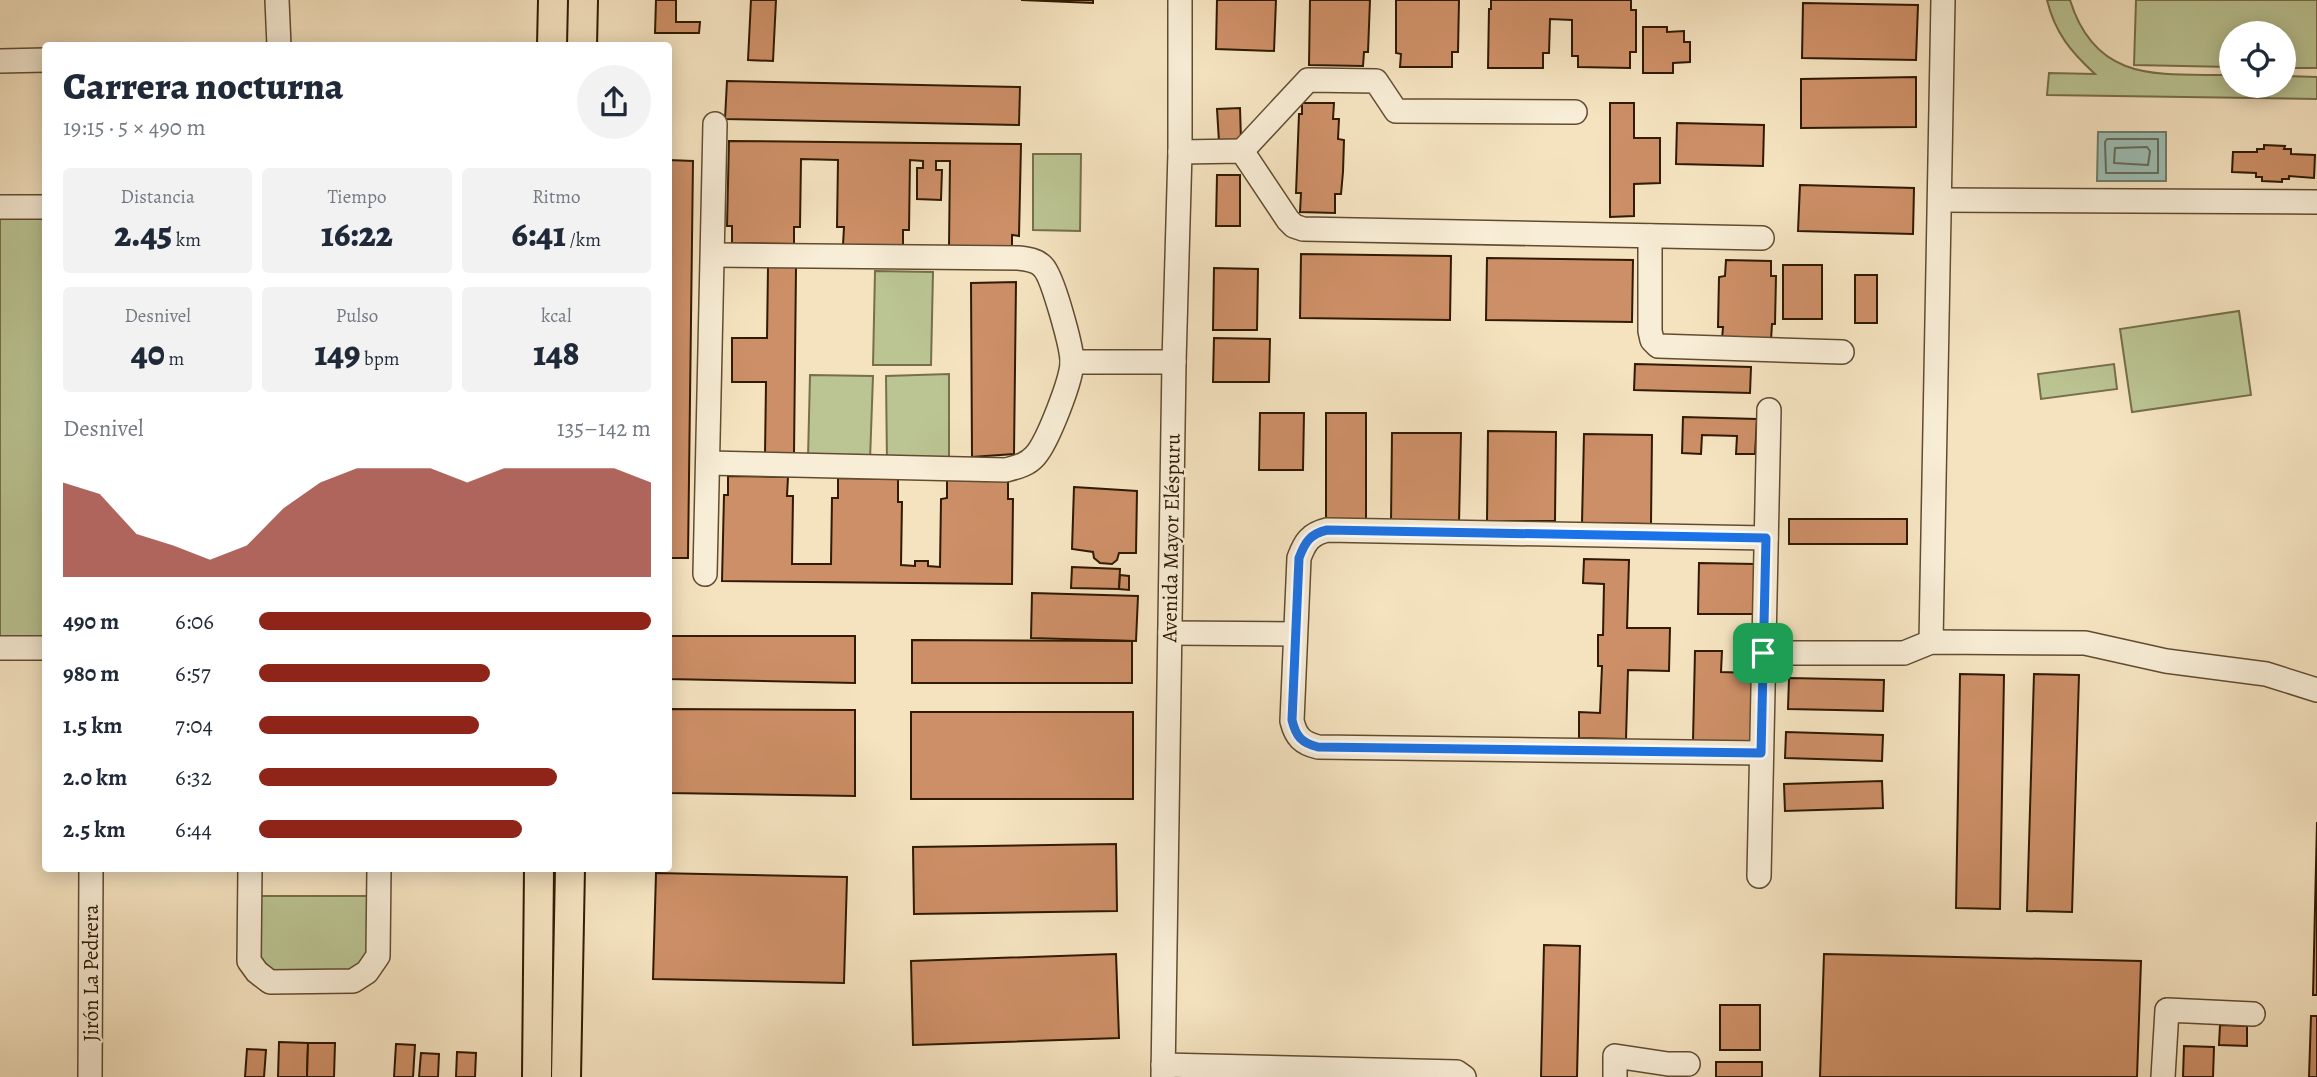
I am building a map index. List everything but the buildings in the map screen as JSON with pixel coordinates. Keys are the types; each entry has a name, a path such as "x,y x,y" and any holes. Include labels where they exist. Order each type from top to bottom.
{"main road":[{"path":"552,42 553,0"},
{"path":"582,42 583,0"},
{"path":"537,1077 539,872"},
{"path":"566,1077 570,872"}],"street":[{"path":"277,0 279,42"},
{"name":"Avenida Mayor Eléspuru","path":"1163,1071 1174,362 1180,152 1180,0"},
{"path":"1931,642 1943,0"},
{"path":"0,61 42,60"},
{"path":"1180,152 1242,151 1308,79 1376,81 1396,111 1575,112"},
{"path":"705,575 715,124"},
{"path":"1242,151 1288,220 1303,229 1762,238"},
{"path":"1940,200 2317,202"},
{"path":"0,207 42,207"},
{"path":"1650,236 1650,331 1658,346 1842,352"},
{"path":"708,463 1006,470 1018,467 1028,462 1042,447 1069,381 1072,362 1051,279 1044,268 1034,261 1018,258 713,255"},
{"path":"1072,362 1174,362"},
{"path":"1759,876 1769,410"},
{"path":"1761,753 1318,747 1305,744 1295,733 1292,720 1299,558 1304,544 1315,533 1327,530 1766,538"},
{"path":"1170,633 1295,634"},
{"path":"1763,653 1904,653 1931,642 2085,643 2166,661 2266,674 2317,690"},
{"path":"0,648 42,648"},
{"name":"Jirón La Pedrera","path":"90,1077 91,872"},
{"path":"250,872 249,961 257,972 270,982 353,981 367,972 378,956 379,872"},
{"path":"2163,1077 2167,1010 2253,1014"},
{"path":"1615,1077 1615,1056 1674,1068"},
{"path":"1163,1071 1457,1072 1464,1077"}],"green space":[{"path":"2047,0 2070,0 2081,27 2096,47 2114,60 2134,69 2180,75 2219,75 2219,98 2047,95 2049,73 2095,74 2065,41"},
{"path":"2136,0 2317,0 2317,68 2296,68 2296,21 2219,21 2219,67 2134,65"},
{"path":"2296,76 2317,77 2317,99 2250,98 2296,98"},
{"path":"1033,154 1081,154 1080,231 1033,230"},
{"path":"0,213 42,214 42,639 0,639"},
{"path":"875,271 933,272 931,365 873,365"},
{"path":"2239,311 2251,395 2132,412 2120,329"},
{"path":"2114,364 2117,389 2041,399 2038,374"},
{"path":"949,374 949,463 887,464 886,376"},
{"path":"810,375 873,376 870,460 808,458"},
{"path":"260,896 373,896 370,956 352,975 273,976 257,961"}],"water":[{"path":"2098,132 2166,132 2166,181 2097,181"}],"route":[{"path":"1327,530 1766,538 1763,653 1761,753 1318,747 1305,744 1295,733 1292,720 1299,558 1304,544 1315,533 1327,530"}]}
